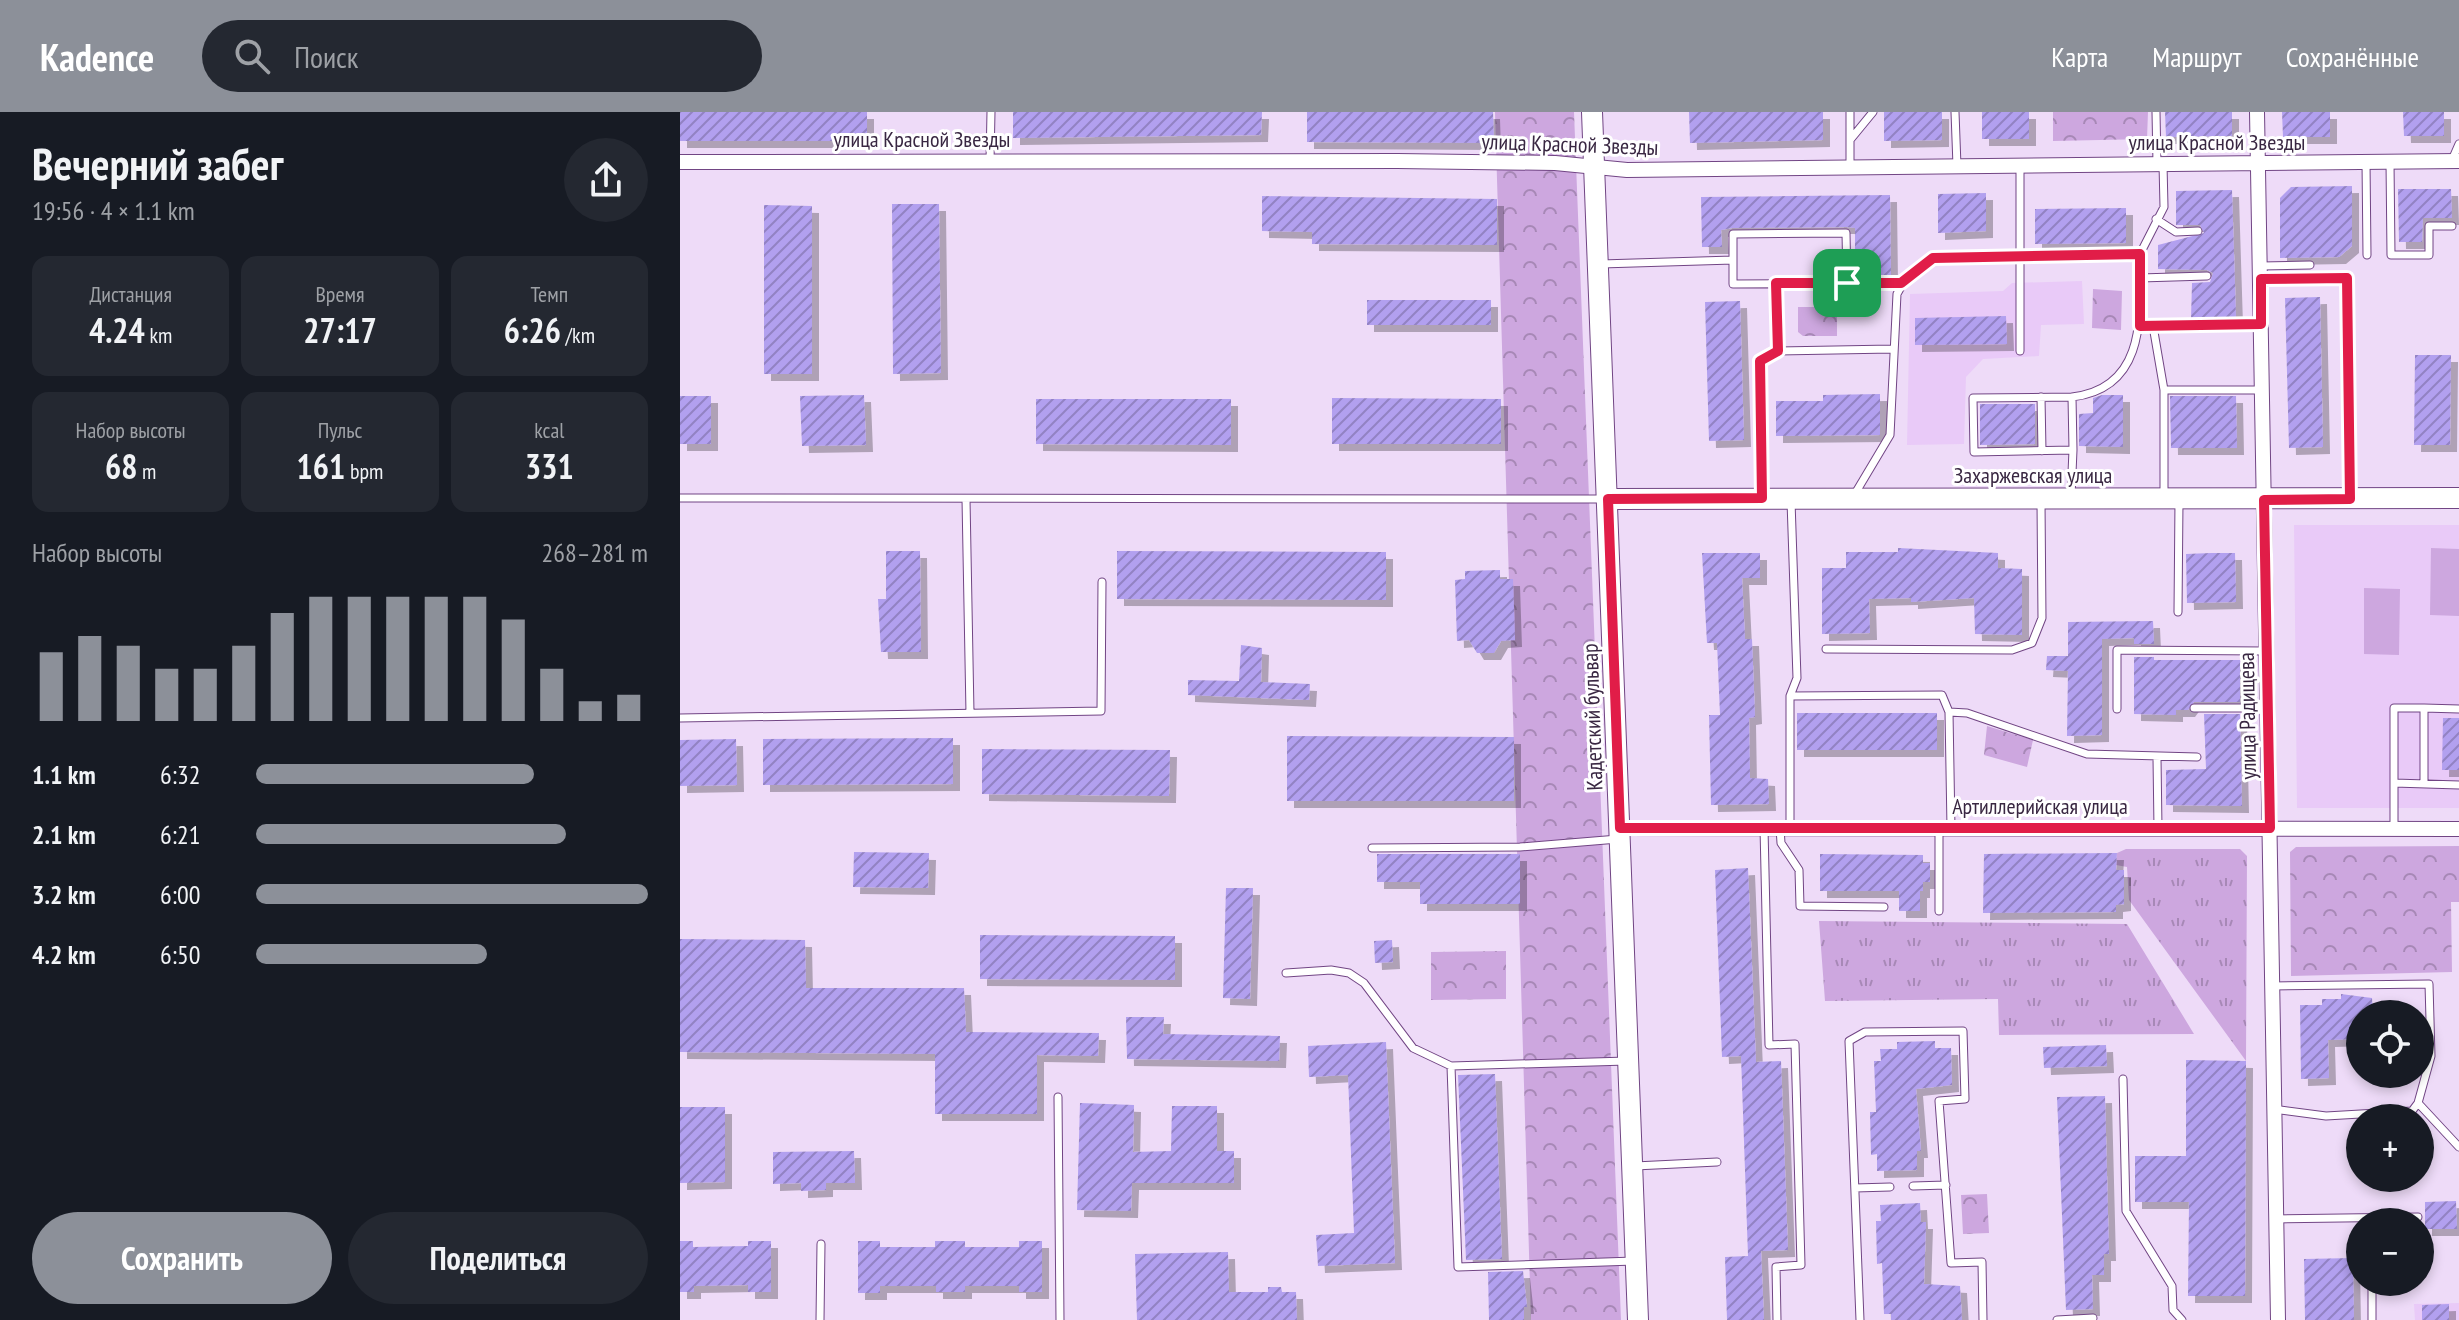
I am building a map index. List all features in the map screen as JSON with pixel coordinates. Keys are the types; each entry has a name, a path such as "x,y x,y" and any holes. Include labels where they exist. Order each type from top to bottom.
{"street":[{"name":"Кадетский бульвар","path":"1592,112 1638,1320"},
{"name":"улица Радищева","path":"2257,112 2278,1320"},
{"name":"улица Красной Звезды","path":"680,162 1397,161 1627,170 2456,161"},
{"name":"Захаржевская улица","path":"1608,499 2459,498"},
{"name":"Артиллерийская улица","path":"1620,833 1764,828 2459,829"}],"lane":[{"path":"990,161 991,112"},
{"path":"1850,112 1850,167"},
{"path":"1850,140 1873,112"},
{"path":"1955,112 1957,166"},
{"path":"2073,450 1974,452 1973,398 2086,396 2113,381 2138,342 2140,254 2164,207 2156,112"},
{"path":"2456,161 2459,144"},
{"path":"2366,162 2367,255"},
{"path":"2390,162 2391,255 2429,255 2429,226 2452,226"},
{"path":"2020,165 2020,351"},
{"path":"2156,219 2176,232 2198,231"},
{"path":"1847,283 1846,233 1733,234 1733,284 1901,283 1933,258 2140,254"},
{"path":"1599,264 1733,260"},
{"path":"2261,272 2310,265"},
{"path":"2261,272 2347,278 2350,499"},
{"path":"2140,278 2207,276"},
{"path":"1776,283 1778,351"},
{"path":"1852,499 1890,435 1892,349 1901,283"},
{"path":"2140,326 2261,324"},
{"path":"2153,326 2164,390 2178,612"},
{"path":"1762,498 1760,361 1778,351 1892,349"},
{"path":"2164,390 2263,390"},
{"path":"2041,397 2042,451"},
{"path":"2071,499 2072,397"},
{"path":"680,498 1608,499"},
{"path":"966,499 970,713"},
{"path":"1791,499 1797,678 1790,696 1785,828 1781,843 1799,870 1800,906 1884,907"},
{"path":"1826,649 2012,650 2032,643 2042,618 2041,499"},
{"path":"680,718 1101,711 1102,582"},
{"path":"2117,709 2117,650 2268,651"},
{"path":"1790,696 1942,695 1949,712 1939,911"},
{"path":"2194,708 2269,708"},
{"path":"2394,829 2394,708 2459,709"},
{"path":"2424,708 2424,784"},
{"path":"1949,712 1967,713 2087,754 2197,757"},
{"path":"2157,758 2158,828"},
{"path":"2394,783 2459,785"},
{"path":"1764,828 1769,1045 1795,1044 1801,1250 1801,1265 1776,1267 1777,1320"},
{"path":"1372,848 1520,847 1620,833"},
{"path":"1286,973 1331,970 1349,973 1364,983 1413,1048 1451,1066 1629,1061"},
{"path":"2271,986 2429,984 2431,1056 2418,1103 2403,1114 2326,1116 2273,1109"},
{"path":"1860,1320 1849,1041 1865,1032 1963,1031 1965,1099 1939,1101 1951,1263 1982,1262 1983,1320"},
{"path":"1451,1066 1458,1267 1636,1261"},
{"path":"2123,1079 2126,1211 2172,1286 2173,1310 2182,1320"},
{"path":"1058,1097 1060,1320"},
{"path":"2418,1103 2459,1147"},
{"path":"1633,1166 1717,1162"},
{"path":"1913,1186 1946,1185"},
{"path":"1855,1188 1890,1187"},
{"path":"2276,1219 2346,1220"},
{"path":"820,1320 821,1244"},
{"path":"2372,1296 2372,1320"},
{"path":"2057,1320 2093,1318"}],"shaded area":[{"path":"2082,281 2084,324 2041,325 2039,356 1983,359 1966,377 1964,444 1907,445 1910,294 2003,291 2012,283"},
{"path":"2294,525 2459,525 2459,808 2297,808"},
{"path":"2459,1303 2459,1320 2415,1320 2414,1304"}],"green space":[{"path":"1495,112 1574,112 1621,1320 1531,1320"},
{"path":"2053,112 2148,112 2147,139 2053,141"},
{"path":"2093,289 2122,291 2121,330 2092,328"},
{"path":"1798,307 1837,307 1837,336 1803,336 1798,332"},
{"path":"2431,548 2459,549 2459,616 2430,615"},
{"path":"2364,588 2400,589 2399,655 2364,654"},
{"path":"1987,726 2033,740 2027,767 1984,755"},
{"path":"2459,846 2459,902 2451,902 2452,972 2291,976 2290,852 2296,847"},
{"path":"2126,849 2240,849 2247,856 2246,1061 2129,900 2127,867 2116,865 2117,853"},
{"path":"1819,921 2127,924 2194,1034 1999,1035 1998,999 1825,1001"},
{"path":"1506,951 1506,999 1431,1000 1431,952"},
{"path":"1987,1194 1989,1233 1963,1234 1961,1195"}],"building":[{"path":"680,112 867,112 867,141 680,141"},
{"path":"1013,112 1262,112 1261,135 1013,138"},
{"path":"1307,112 1493,112 1494,143 1307,142"},
{"path":"1689,112 1823,112 1823,140 1690,143"},
{"path":"1884,112 1942,112 1942,140 1884,141"},
{"path":"1982,112 2029,112 2029,139 1982,139"},
{"path":"2165,112 2232,112 2232,136 2166,137"},
{"path":"2282,112 2330,112 2330,137 2283,137"},
{"path":"2403,112 2444,112 2444,136 2404,136"},
{"path":"2352,186 2352,246 2339,257 2280,258 2280,198 2291,187"},
{"path":"2398,189 2451,189 2452,218 2423,218 2422,242 2399,242"},
{"path":"2232,190 2236,318 2191,319 2192,283 2210,282 2213,273 2207,270 2158,269 2158,245 2204,233 2200,225 2176,225 2176,191"},
{"path":"1986,193 1986,231 1938,233 1938,194"},
{"path":"1890,195 1891,277 1855,277 1855,228 1732,228 1721,230 1722,247 1702,247 1701,197"},
{"path":"1262,196 1497,199 1497,245 1312,244 1312,232 1262,231"},
{"path":"892,204 939,204 941,373 893,374"},
{"path":"764,205 812,206 812,374 764,374"},
{"path":"2126,208 2126,243 2035,244 2035,209"},
{"path":"2320,297 2323,447 2289,448 2285,298"},
{"path":"1367,300 1491,300 1491,325 1367,325"},
{"path":"1740,301 1744,440 1709,441 1705,302"},
{"path":"2006,316 2007,344 1915,345 1915,318"},
{"path":"2415,355 2451,355 2450,445 2414,445"},
{"path":"1880,394 1880,435 1776,436 1776,401 1823,401 1823,395"},
{"path":"864,395 866,445 802,446 800,396"},
{"path":"2123,395 2123,447 2079,446 2079,414 2093,413 2093,398"},
{"path":"680,396 711,396 711,444 680,444"},
{"path":"2170,396 2236,396 2237,448 2171,448"},
{"path":"1332,398 1501,399 1501,444 1332,444"},
{"path":"1036,399 1231,399 1231,445 1036,444"},
{"path":"1980,404 2035,404 2035,444 1980,445"},
{"path":"1898,548 1998,553 1998,568 2022,569 2022,635 1975,634 1974,598 1911,602 1911,598 1869,599 1870,633 1822,634 1822,568 1846,568 1846,552 1898,552"},
{"path":"886,551 920,551 921,652 881,652 878,599 886,599"},
{"path":"1117,551 1386,552 1386,600 1117,599"},
{"path":"1702,553 1760,553 1760,578 1742,578 1745,639 1752,639 1755,717 1749,718 1750,778 1768,779 1769,804 1711,805 1709,715 1720,715 1717,643 1707,643"},
{"path":"2235,553 2236,602 2187,603 2186,554"},
{"path":"1500,570 1500,579 1513,579 1515,640 1501,641 1494,653 1477,653 1469,640 1457,641 1455,580 1465,579 1465,571"},
{"path":"2153,621 2154,644 2134,644 2134,638 2102,639 2102,735 2067,736 2068,671 2046,670 2047,656 2068,656 2068,622"},
{"path":"1241,645 1262,648 1261,682 1310,684 1309,700 1188,695 1188,680 1239,681"},
{"path":"2134,657 2154,657 2154,660 2240,660 2240,702 2194,702 2188,710 2176,710 2176,715 2134,714"},
{"path":"1797,713 1937,713 1937,750 1797,750"},
{"path":"2204,714 2240,714 2242,806 2166,805 2166,770 2206,769"},
{"path":"2443,718 2459,718 2459,770 2442,770"},
{"path":"1287,736 1514,737 1514,801 1287,801"},
{"path":"953,738 953,784 763,785 763,739"},
{"path":"736,739 737,785 680,786 680,740"},
{"path":"982,749 1170,750 1169,796 982,794"},
{"path":"854,852 929,853 928,888 853,887"},
{"path":"2117,853 2116,870 2124,870 2124,904 2116,905 2116,912 1983,913 1984,854"},
{"path":"1377,854 1520,854 1520,904 1420,904 1420,882 1377,882"},
{"path":"1820,854 1923,855 1923,863 1930,863 1930,882 1923,882 1920,911 1899,911 1899,891 1820,891"},
{"path":"1748,868 1756,1062 1781,1061 1788,1250 1761,1251 1764,1320 1727,1320 1725,1257 1748,1256 1741,1056 1722,1057 1715,870"},
{"path":"1226,888 1253,888 1250,999 1223,998"},
{"path":"980,935 1175,936 1175,980 980,979"},
{"path":"680,939 805,940 806,988 964,988 966,1032 1099,1033 1098,1056 1037,1055 1037,1114 935,1114 935,1054 680,1052"},
{"path":"1392,940 1393,962 1375,963 1374,941"},
{"path":"2341,994 2372,1000 2346,1000 2346,1039 2328,1040 2329,1078 2301,1079 2300,1005 2322,1005 2322,999 2341,999"},
{"path":"1126,1017 1164,1017 1163,1034 1280,1036 1279,1061 1127,1059"},
{"path":"1935,1041 1935,1048 1951,1048 1952,1085 1916,1089 1921,1151 1917,1151 1917,1170 1877,1171 1877,1154 1871,1155 1870,1112 1876,1112 1874,1061 1881,1061 1880,1049 1897,1049 1897,1042"},
{"path":"1386,1042 1395,1263 1318,1266 1316,1235 1354,1233 1348,1075 1309,1077 1308,1046"},
{"path":"2106,1045 2107,1066 2044,1068 2043,1047"},
{"path":"2186,1060 2246,1061 2245,1296 2188,1296 2189,1202 2135,1202 2135,1156 2186,1156"},
{"path":"1495,1074 1502,1259 1466,1260 1458,1075"},
{"path":"2105,1096 2109,1254 2104,1254 2104,1275 2092,1275 2093,1309 2066,1310 2057,1097"},
{"path":"1080,1103 1134,1105 1133,1152 1171,1151 1172,1106 1217,1106 1217,1151 1234,1151 1234,1183 1132,1183 1131,1211 1077,1210"},
{"path":"680,1107 725,1107 725,1182 680,1183"},
{"path":"854,1151 855,1183 826,1183 826,1190 801,1191 801,1183 773,1184 773,1152"},
{"path":"2456,1201 2457,1229 2434,1229 2434,1208 2425,1208 2425,1202"},
{"path":"1920,1203 1921,1222 1926,1222 1924,1284 1960,1286 1962,1320 1891,1320 1891,1314 1884,1314 1882,1263 1877,1264 1876,1221 1881,1221 1880,1205"},
{"path":"680,1241 693,1241 693,1247 748,1246 748,1241 771,1241 771,1292 748,1292 748,1285 694,1286 694,1292 680,1292"},
{"path":"858,1241 880,1241 880,1247 935,1247 935,1241 965,1241 965,1247 1019,1247 1019,1241 1042,1241 1042,1292 1019,1292 1019,1286 965,1286 965,1292 936,1292 936,1286 880,1286 880,1293 858,1293"},
{"path":"1228,1252 1229,1292 1268,1292 1268,1287 1281,1287 1282,1292 1296,1292 1297,1320 1137,1320 1135,1254"},
{"path":"2346,1258 2346,1296 2354,1296 2354,1320 2305,1320 2304,1259"},
{"path":"1523,1271 1527,1307 1524,1307 1524,1320 1489,1320 1488,1272"},
{"path":"2449,1304 2449,1320 2422,1320 2422,1305"}],"route":[{"path":"2140,254 2140,326 2244,326 2261,324 2261,279 2347,278 2350,499 2264,500 2270,828 1620,828 1608,499 1762,498 1760,361 1778,351 1776,283 1847,283 1901,283 1919,265 1933,258 2140,254"}]}
